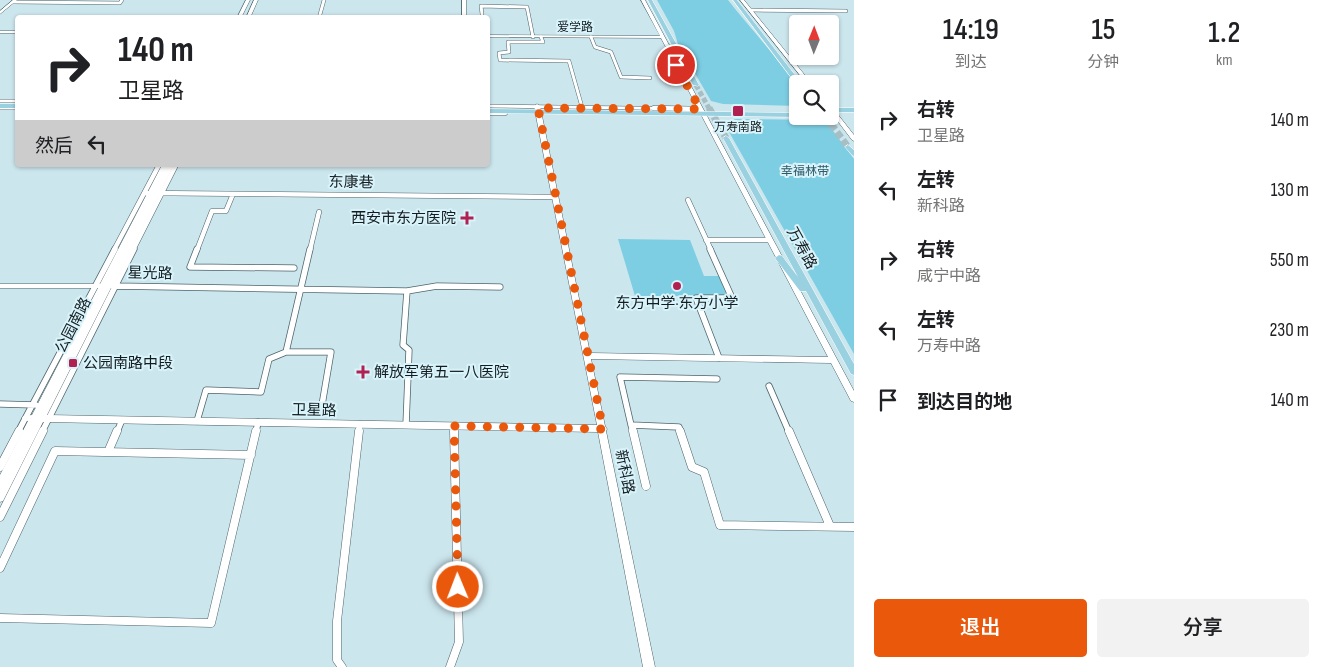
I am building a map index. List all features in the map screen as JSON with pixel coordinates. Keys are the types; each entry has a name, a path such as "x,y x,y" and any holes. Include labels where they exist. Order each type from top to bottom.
{"main road":[{"path":"240,15 248,0"},
{"path":"249,15 256,0"},
{"path":"464,0 464,15"},
{"path":"643,0 854,399"},
{"path":"649,11 650,0"},
{"path":"650,0 696,85"},
{"path":"735,0 792,75"},
{"path":"742,0 803,75"},
{"path":"0,13 14,1"},
{"path":"0,32 15,32"},
{"name":"爱学路","path":"490,36 662,38"},
{"path":"0,104 15,105"},
{"path":"490,109 692,113 701,111 789,115"},
{"path":"538,110 789,110"},
{"name":"新科路","path":"538,110 649,667"},
{"path":"839,111 854,110"},
{"path":"839,113 854,116"},
{"path":"839,121 854,139"},
{"name":"万寿路","path":"726,138 854,372"},
{"path":"848,146 854,154"},
{"name":"公园南路","path":"0,484 37,418 153,193 164,167"},
{"name":"公园南路","path":"153,193 170,167"},
{"path":"779,258 820,311"},
{"name":"星光路","path":"0,286 105,286"},
{"name":"公园南路","path":"0,498 37,418 36,405 105,286"},
{"path":"588,356 833,360"},
{"name":"卫星路","path":"37,418 603,429"}],"street":[{"path":"14,1 120,3 122,0"},
{"path":"320,15 324,0"},
{"path":"482,14 481,6 527,7 533,37"},
{"path":"750,10 846,11"},
{"path":"541,37 543,42 508,42 509,52 499,53 500,60 569,61 582,107"},
{"path":"591,37 595,48 611,52 621,77 650,78"},
{"path":"538,110 582,107 701,111"},
{"path":"153,193 160,167"},
{"path":"105,286 153,193 174,167"},
{"name":"东康巷","path":"153,193 556,197"},
{"path":"232,194 226,211 212,211 190,267 294,268"},
{"path":"688,200 732,298 696,298 719,358"},
{"path":"286,352 319,212"},
{"path":"706,240 770,240"},
{"name":"星光路","path":"105,286 406,291 438,286 500,287"},
{"path":"406,291 403,345 409,350 406,425"},
{"path":"197,421 206,390 261,392 269,359 286,352 331,352 322,404"},
{"path":"646,486 620,377 717,379"},
{"path":"769,386 830,526"},
{"path":"0,404 36,405"},
{"path":"0,467 37,418"},
{"path":"0,517 37,418"},
{"path":"108,452 122,420"},
{"path":"0,618 211,623 258,422"},
{"path":"342,667 337,660 336,621 360,424"},
{"path":"450,667 459,642 454,426"},
{"path":"631,426 679,427 692,467 704,472 720,525 854,527"},
{"path":"0,568 55,451 251,455"}],"green space":[{"path":"657,0 728,0 781,65 785,66 792,75 789,75 789,106 723,104 711,101 678,44 674,31"},
{"name":"幸福林带","path":"736,119 789,120 789,125 829,125 854,159 854,354 724,123"},
{"path":"618,239 690,240 704,276 719,276 727,296 635,296"}],"tunnel":[{"path":"696,85 710,110"},
{"path":"709,108 726,138"},
{"path":"832,125 848,147"}],"place":[{"name":"万寿南路","path":"738,111"},
{"name":"西安市东方医院","path":"467,218"},
{"name":"东方中学·东方小学","path":"677,286"},
{"name":"公园南路中段","path":"73,363"},
{"name":"解放军第五一八医院","path":"363,372"}],"route":[{"path":"458,587 454,426 603,429 538,108 700,109 676,65"}]}
